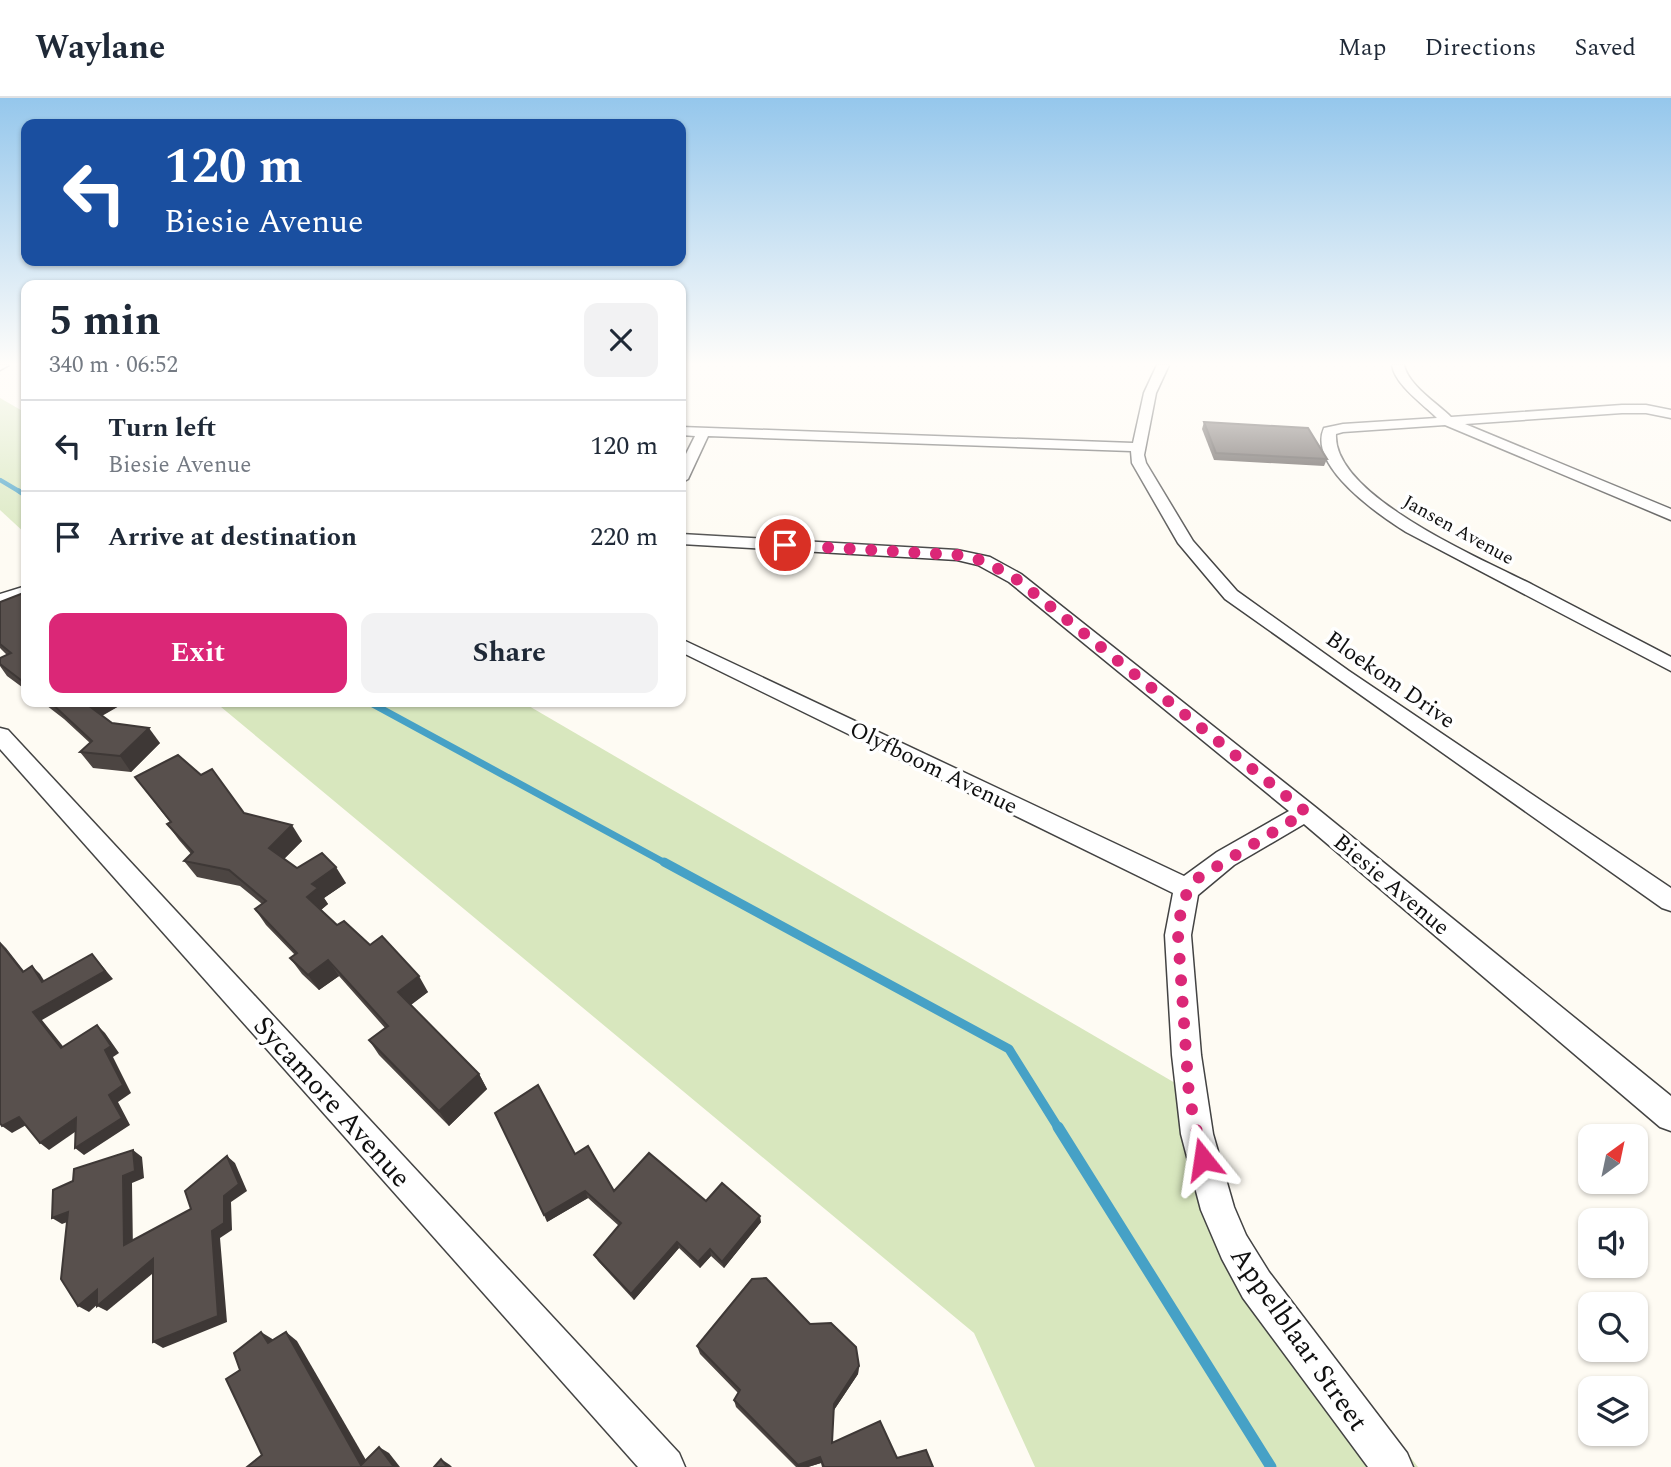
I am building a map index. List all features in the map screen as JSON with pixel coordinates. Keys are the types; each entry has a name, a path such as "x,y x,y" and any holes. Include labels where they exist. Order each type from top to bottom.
{"street":[{"path":"686,431 1139,447 1143,429"},
{"name":"Jansen Avenue","path":"1337,429 1329,431 1327,439 1341,469 1386,513 1671,665"},
{"path":"1465,429 1671,515"},
{"path":"686,468 704,431"},
{"name":"Bloekom Drive","path":"1139,447 1139,464 1169,517 1209,572 1231,595 1342,675 1671,901"},
{"name":"Biesie Avenue","path":"686,539 957,555 997,566 1306,812 1671,1116"},
{"path":"0,600 21,593"},
{"name":"Olyfboom Avenue","path":"686,647 1188,889"},
{"name":"Sycamore Avenue","path":"0,735 665,1467"},
{"path":"1188,889 1213,867 1306,812"},
{"name":"Appelblaar Street","path":"1188,889 1181,910 1178,935 1189,1096 1203,1159 1223,1222 1244,1266 1269,1304 1393,1467"}],"green space":[{"path":"0,429 21,429 21,529 0,510"},
{"path":"221,707 531,707 1194,1094 1247,1245 1418,1467 1035,1467 974,1333"}],"building":[{"path":"1207,429 1309,429 1327,459 1216,453"},
{"path":"21,594 21,680 0,664 0,658 11,653 0,644 0,602"},
{"path":"55,707 90,707 112,723 149,728 120,756 80,752 92,741"},
{"path":"178,755 201,775 212,769 244,813 292,825 269,848 297,868 322,853 336,867 312,884 318,888 307,897 337,925 344,921 370,945 382,936 419,976 398,992 479,1074 439,1111 369,1040 388,1026 328,960 308,975 290,958 297,953 255,909 266,901 229,870 184,861 193,852 167,824 171,822 135,777"},
{"path":"0,943 23,972 32,966 42,982 92,954 105,971 33,1012 61,1048 97,1025 111,1046 105,1050 123,1085 109,1095 122,1118 75,1148 76,1118 40,1143 19,1117 2,1126 0,1123"},
{"path":"538,1085 575,1154 588,1146 614,1191 649,1153 706,1201 722,1183 760,1216 722,1262 710,1249 698,1262 677,1242 631,1294 594,1255 621,1223 585,1191 544,1215 495,1113"},
{"path":"133,1150 135,1171 123,1176 124,1245 191,1209 185,1191 227,1156 239,1184 224,1196 224,1223 212,1231 218,1316 153,1342 153,1259 97,1306 97,1290 78,1306 61,1279 68,1212 52,1218 53,1190 73,1181 74,1169"},
{"path":"766,1278 810,1324 831,1323 856,1347 859,1366 834,1404 832,1443 880,1421 897,1458 926,1450 933,1467 824,1467 820,1457 798,1465 734,1400 740,1390 697,1346 752,1279"},
{"path":"261,1332 268,1343 286,1332 361,1465 379,1447 394,1467 247,1467 262,1455 226,1379 240,1370 234,1353"},
{"path":"441,1459 447,1467 434,1467"}],"waterway":[{"path":"0,480 21,492"},
{"path":"378,707 667,864"},
{"path":"664,862 1009,1049 1059,1129"},
{"path":"1058,1127 1271,1467"}],"route":[{"path":"785,545 957,555 997,566 1306,812 1198,878 1188,889 1181,910 1178,935 1189,1096 1203,1159"}]}
